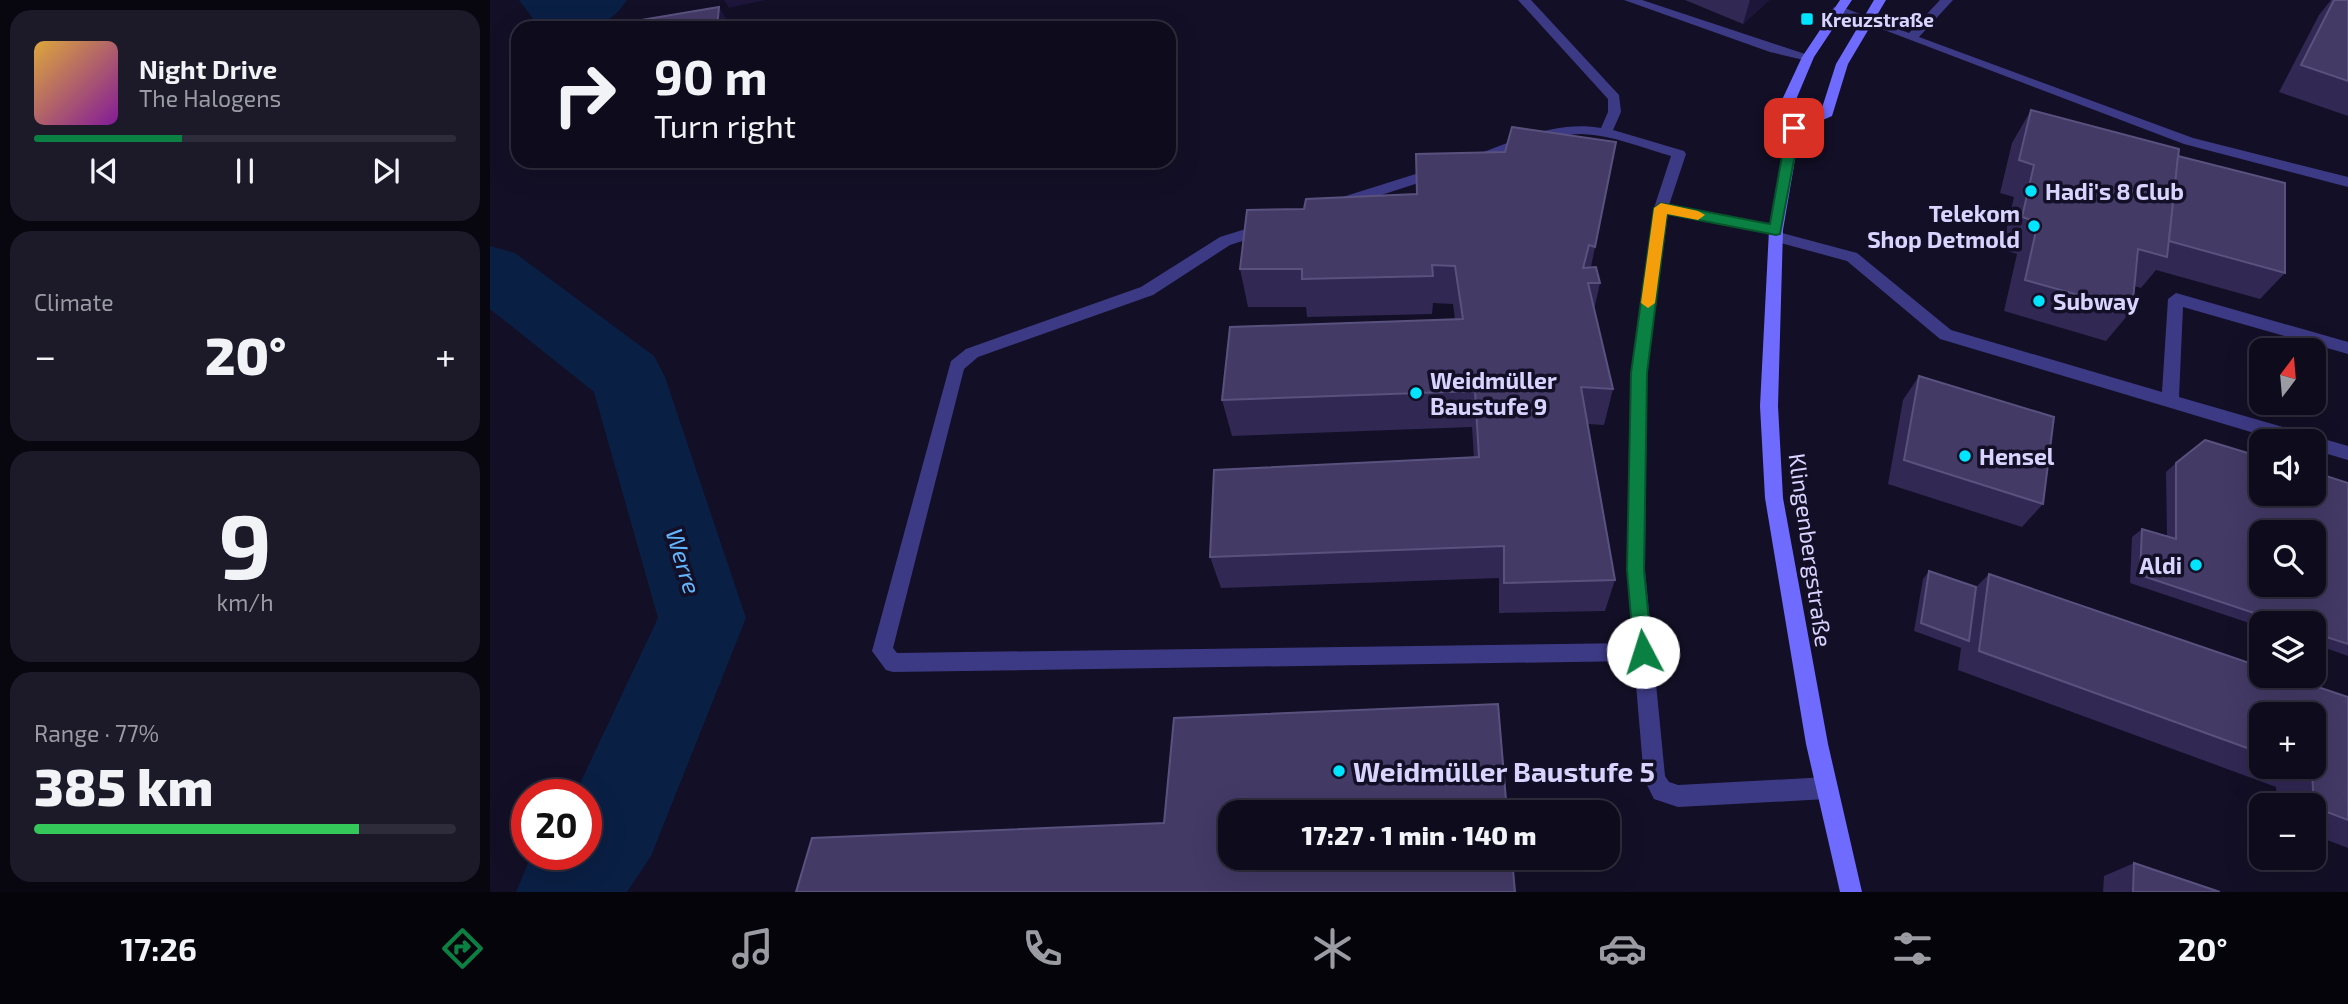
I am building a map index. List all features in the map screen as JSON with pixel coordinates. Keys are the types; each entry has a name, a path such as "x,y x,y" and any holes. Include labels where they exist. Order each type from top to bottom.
{"main road":[{"path":"1794,128 1826,113 1842,64 1881,0"},
{"name":"Klingenbergstraße","path":"1842,5 1808,57 1788,102 1794,128 1775,233 1769,406 1774,498 1816,744 1851,892"}],"street":[{"path":"1524,0 1614,98 1614,116 1605,133"},
{"path":"1630,0 1775,50 1808,57"},
{"path":"1910,38 1947,0"},
{"path":"1842,5 1867,22 2189,141 2348,182"},
{"path":"1326,208 1553,134 1583,130 1605,133 1679,154 1661,208 1639,373 1636,570 1655,779 1662,791 1678,796 1827,789"},
{"path":"1661,208 1775,233 1852,257 1946,335 2263,429"},
{"path":"1276,224 1225,241 1147,290 972,353 957,366 881,651 893,663 1643,652"},
{"path":"2170,402 2176,299 2348,348"},
{"path":"2326,447 2348,453"}],"water":[{"path":"519,0 627,0 605,21 535,21"}],"building":[{"path":"2334,0 2348,0 2348,81 2301,65"},
{"path":"719,7 718,21 635,21"},
{"path":"2031,110 2179,149 2167,257 2138,249 2132,310 2025,280 2038,222 2022,217 2034,165 2019,160"},
{"name":"Weidmüller Baustufe 9","path":"1512,127 1616,142 1595,247 1589,245 1583,268 1596,267 1600,283 1588,283 1613,389 1581,387 1615,580 1504,583 1504,546 1210,557 1214,470 1479,457 1475,391 1222,400 1230,327 1463,319 1455,266 1432,265 1433,276 1302,279 1302,269 1240,269 1247,210 1304,209 1306,199 1417,194 1416,154 1505,152"},
{"path":"2178,156 2285,183 2285,273 2169,241"},
{"path":"1919,376 2054,417 2043,504 1904,460"},
{"name":"Aldi","path":"2205,440 2249,453 2249,506 2326,506 2326,476 2348,483 2348,644 2326,637 2326,611 2249,611 2140,575 2142,529 2176,539 2176,463"},
{"path":"1929,571 1976,587 1969,641 1921,623"},
{"path":"1989,574 2249,663 2249,688 2321,688 2348,697 2348,820 2326,812 2326,793 2313,793 2312,779 2326,779 2326,702 2249,702 2249,749 1979,651"},
{"name":"Weidmüller Baustufe 5","path":"1498,704 1506,800 1218,800 1218,870 1513,870 1515,892 796,892 812,838 1164,823 1174,718"},
{"path":"2134,863 2220,892 2133,892"}],"waterway":[{"name":"Werre","path":"490,271 627,377 702,618 616,821 567,892"}],"slow traffic":[{"path":"1648,303 1661,208 1698,215"}],"place":[{"name":"Kreuzstraße","path":"1807,19"},
{"name":"Hadi's 8 Club","path":"2031,191"},
{"name":"Telekom Shop Detmold","path":"2034,226"},
{"name":"Subway","path":"2039,301"},
{"name":"Weidmüller Baustufe 9","path":"1416,393"},
{"name":"Hensel","path":"1965,456"},
{"name":"Aldi","path":"2196,565"},
{"name":"Weidmüller Baustufe 5","path":"1339,771"}],"route":[{"path":"1643,652 1636,570 1639,373 1661,208 1776,230 1794,128"}]}
